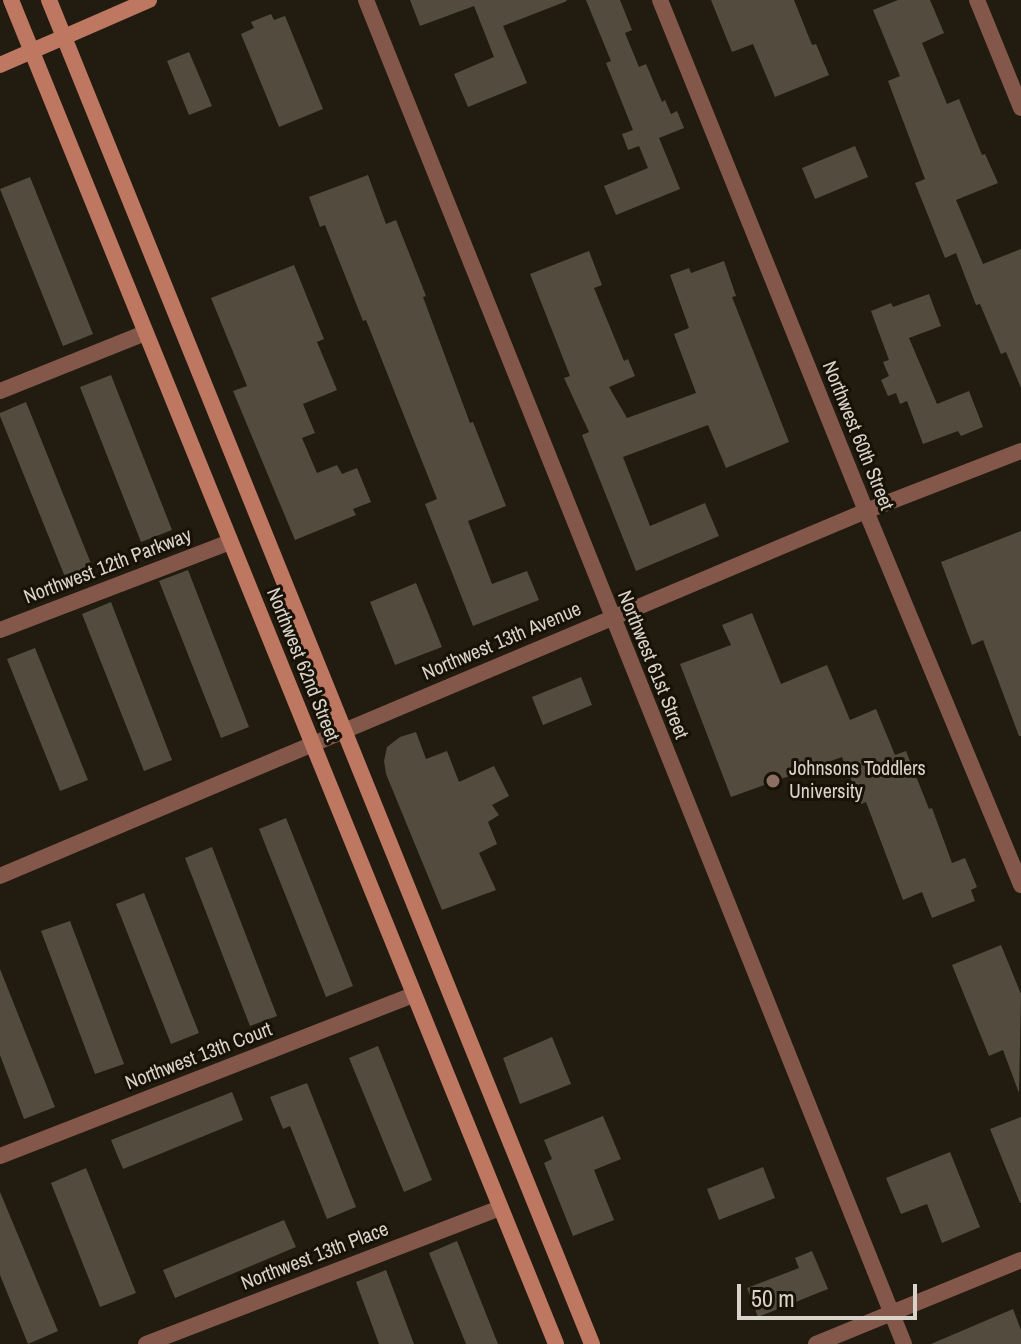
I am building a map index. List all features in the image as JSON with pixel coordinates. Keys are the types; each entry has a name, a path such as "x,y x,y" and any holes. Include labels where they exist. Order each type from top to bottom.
{"main road":[{"name":"Northwest 62nd Street","path":"11,0 556,1344"},
{"name":"Northwest 62nd Street","path":"49,0 592,1344"},
{"path":"0,65 149,0"}],"street":[{"name":"Northwest 61st Street","path":"366,0 904,1344"},
{"name":"Northwest 60th Street","path":"660,0 1021,885"},
{"path":"977,0 1021,108"},
{"path":"0,391 145,333"},
{"name":"Northwest 13th Avenue","path":"0,876 866,511 1021,451"},
{"name":"Northwest 12th Parkway","path":"0,630 230,542"},
{"name":"Northwest 13th Court","path":"0,1156 413,995"},
{"name":"Northwest 13th Place","path":"146,1344 500,1208"},
{"path":"816,1344 1021,1260"}],"building":[{"path":"410,0 567,1 503,26 527,83 468,107 454,74 494,57 474,6 420,26"},
{"path":"586,0 620,0 632,30 625,33 639,67 646,64 662,102 665,100 671,114 677,111 684,128 659,138 680,189 616,215 604,186 648,168 639,146 628,150 622,134 633,130 606,63 611,61"},
{"path":"711,0 794,0 812,45 816,44 829,75 775,97 753,44 732,52"},
{"path":"898,0 930,0 944,33 922,43 947,104 959,99 982,155 985,154 998,183 956,200 983,264 1021,249 1021,388 1006,352 1001,354 980,304 976,305 956,253 945,258 915,183 925,179 888,81 900,76 873,10"},
{"path":"271,14 274,20 285,16 323,109 279,127 241,34 254,28 251,22"},
{"path":"189,52 212,106 189,115 167,61"},
{"path":"855,146 868,177 815,199 802,168"},
{"path":"368,175 386,224 396,220 470,423 473,422 506,506 468,521 492,584 527,571 539,600 473,626 425,504 437,499 366,320 363,321 325,225 320,227 309,197"},
{"path":"30,177 93,334 63,346 0,189"},
{"path":"589,251 602,285 594,288 624,361 628,359 635,376 609,387 627,418 696,393 674,334 689,328 670,275 689,268 691,273 724,261 736,296 732,297 789,442 726,468 708,425 623,457 650,526 705,503 719,536 636,571 582,435 589,432 564,378 570,376 530,274"},
{"path":"294,265 324,339 317,342 337,390 303,404 315,433 302,438 317,473 337,465 342,474 357,468 371,502 353,509 356,515 295,540 233,391 247,386 211,298"},
{"path":"929,294 941,326 909,338 937,404 969,391 983,427 961,436 958,431 923,444 907,401 900,404 896,393 888,396 881,380 889,376 883,362 889,360 871,311"},
{"path":"111,375 172,530 141,542 80,387"},
{"path":"26,402 92,566 65,577 0,416 0,413"},
{"path":"1021,531 1019,736 983,640 972,645 941,562"},
{"path":"188,570 249,727 221,738 159,581"},
{"path":"416,583 442,647 395,665 370,602"},
{"path":"111,602 172,760 144,771 82,614"},
{"path":"752,613 781,684 827,665 850,720 876,709 895,755 906,751 952,863 965,858 977,887 971,890 975,901 932,918 922,892 903,900 866,802 861,804 842,757 731,797 680,664 731,645 722,625"},
{"path":"35,648 88,780 60,791 7,659"},
{"path":"581,677 592,705 543,725 532,697"},
{"path":"416,732 426,759 447,751 459,782 494,766 509,796 492,805 499,815 488,822 497,844 479,853 496,890 442,910 386,774 384,761 387,747 400,737"},
{"path":"286,818 353,986 326,997 259,829"},
{"path":"212,847 277,1016 250,1026 185,858"},
{"path":"144,893 199,1033 171,1044 116,904"},
{"path":"70,921 124,1064 95,1074 41,931"},
{"path":"1001,945 1021,994 1019,1093 1003,1050 989,1056 952,965"},
{"path":"0,969 55,1107 24,1119 0,1055"},
{"path":"552,1037 571,1084 520,1104 503,1058"},
{"path":"378,1046 432,1180 404,1192 349,1058"},
{"path":"307,1083 356,1207 327,1219 290,1126 283,1129 270,1097"},
{"path":"232,1092 243,1120 123,1169 111,1140"},
{"path":"603,1116 621,1159 594,1170 614,1220 573,1236 544,1163 552,1159 544,1140"},
{"path":"1021,1117 1021,1203 1020,1203 990,1129"},
{"path":"950,1152 980,1227 942,1243 927,1204 901,1214 886,1178"},
{"path":"763,1167 775,1198 719,1220 707,1189"},
{"path":"86,1168 136,1293 100,1307 51,1183"},
{"path":"0,1192 58,1331 28,1344 0,1275"},
{"path":"284,1220 296,1247 175,1298 163,1270"},
{"path":"457,1241 498,1344 466,1344 429,1253"},
{"path":"812,1251 828,1289 758,1317 747,1288 799,1268 795,1258"},
{"path":"386,1270 414,1344 379,1344 356,1282"},
{"path":"1013,1309 1021,1330 1021,1344 931,1344"}],"place":[{"name":"Johnsons Toddlers University","path":"773,781"}]}
